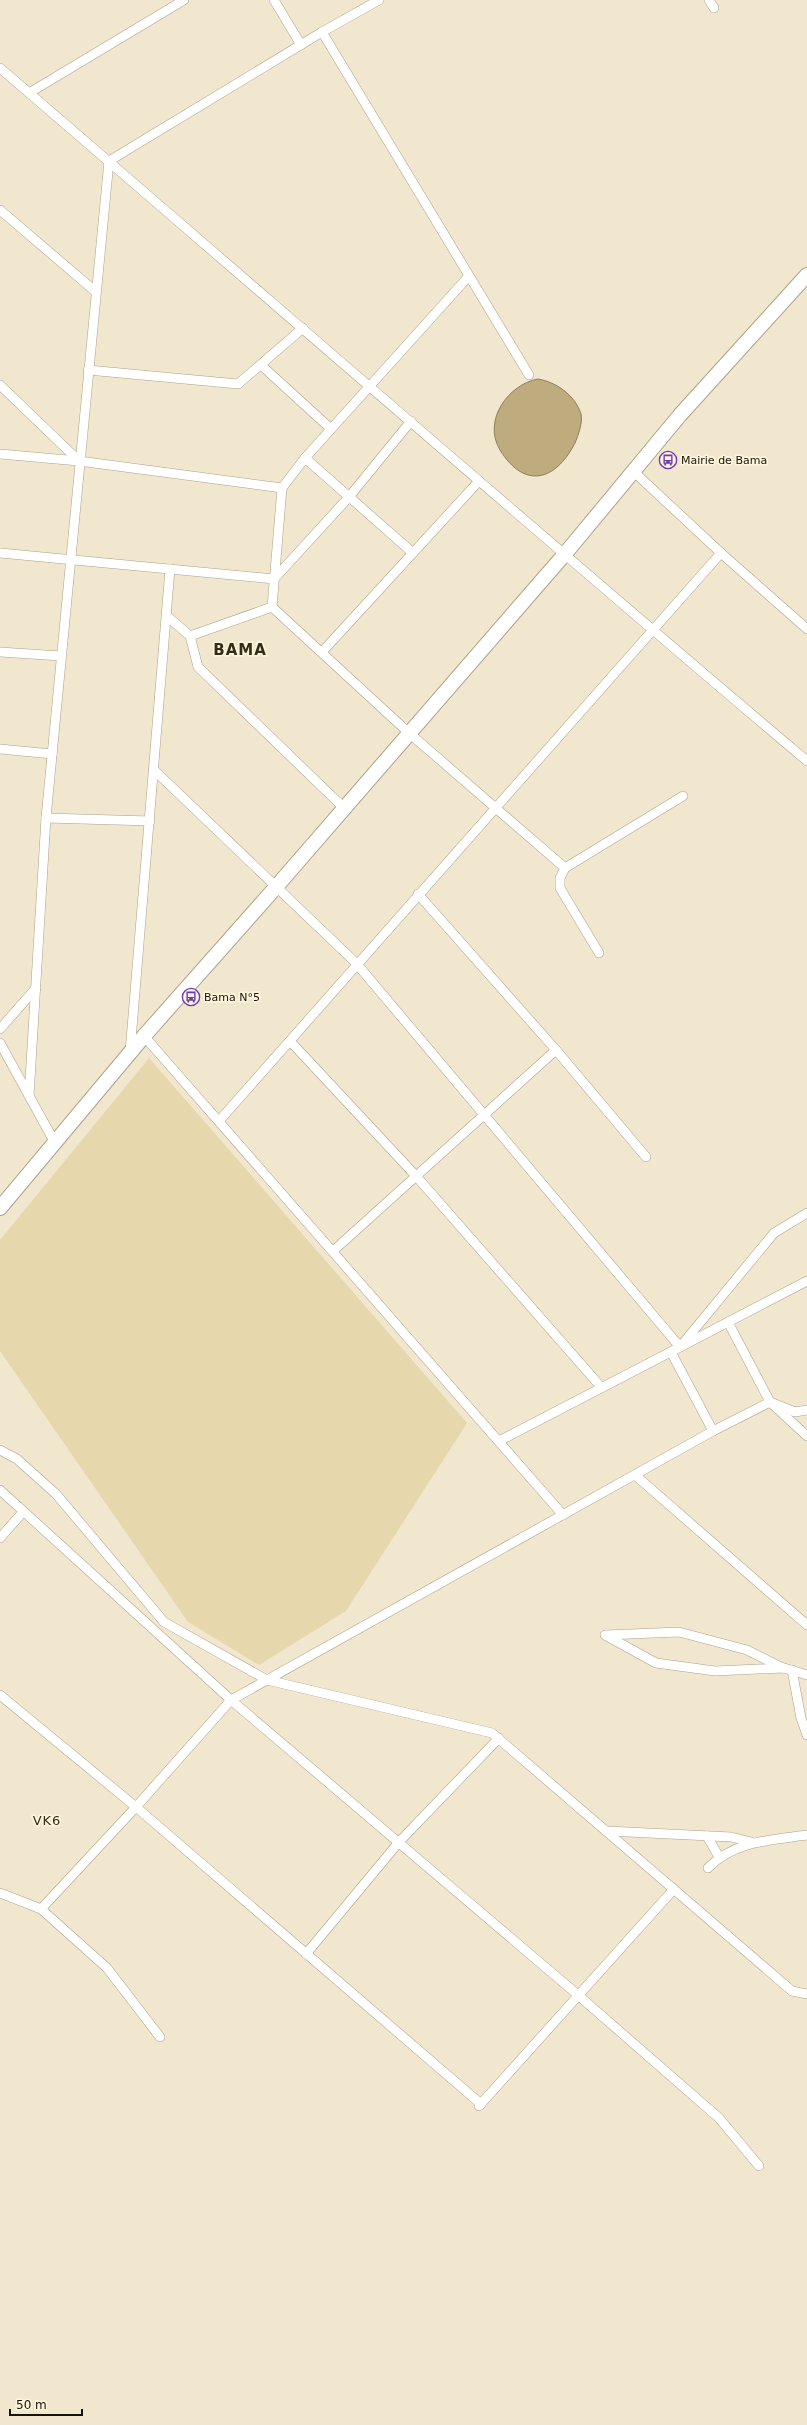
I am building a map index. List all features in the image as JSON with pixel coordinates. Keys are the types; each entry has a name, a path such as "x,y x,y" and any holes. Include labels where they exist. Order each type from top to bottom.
{"main road":[{"path":"0,1208 144,1036 276,887 564,555 714,376 807,275"}],"street":[{"path":"29,93 184,0"},
{"path":"274,0 301,45"},
{"path":"109,161 322,32 380,0"},
{"path":"322,32 468,277 529,375"},
{"path":"0,68 370,385 564,555 807,760"},
{"path":"30,1096 46,818 79,461 109,161"},
{"path":"0,210 96,292"},
{"path":"272,607 282,488 305,458 468,277"},
{"path":"88,370 238,384 303,328"},
{"path":"261,365 331,429"},
{"path":"0,385 79,461"},
{"path":"274,579 349,496 411,421"},
{"path":"0,454 79,461 282,488"},
{"path":"305,458 413,553"},
{"path":"633,471 721,553 807,629"},
{"path":"322,652 479,481"},
{"path":"0,553 274,579"},
{"path":"219,1121 290,1041 356,963 721,553"},
{"path":"130,1053 170,569"},
{"path":"272,607 409,733 565,868"},
{"path":"190,636 272,607"},
{"path":"166,616 190,636 198,667 344,808"},
{"path":"0,652 61,656"},
{"path":"0,749 52,754"},
{"path":"154,770 356,963 680,1347"},
{"path":"599,953 560,888 560,878 565,868 683,796"},
{"path":"46,818 150,821"},
{"path":"418,894 556,1050 646,1157"},
{"path":"0,1029 36,988"},
{"path":"144,1036 563,1515"},
{"path":"290,1041 416,1176 601,1388"},
{"path":"0,1043 55,1143"},
{"path":"333,1251 556,1050"},
{"path":"680,1347 774,1233 807,1213"},
{"path":"499,1441 807,1281"},
{"path":"728,1322 770,1402 807,1436"},
{"path":"671,1352 713,1431"},
{"path":"41,1909 136,1807 231,1700 713,1431 770,1402 795,1412 807,1410"},
{"path":"0,1450 17,1459 56,1494 164,1622 267,1680 492,1733 792,1991 807,1994"},
{"path":"635,1475 807,1625"},
{"path":"0,1490 231,1700 578,1995 719,2118 759,2166"},
{"path":"0,1538 24,1512"},
{"path":"788,1669 715,1671 656,1663 605,1635 679,1632 747,1650 788,1669 807,1675"},
{"path":"788,1669 807,1735"},
{"path":"0,1695 136,1807 480,2105 674,1889"},
{"path":"306,1954 399,1842 499,1738"},
{"path":"607,1831 731,1837 751,1842 807,1835"},
{"path":"707,1836 719,1857"},
{"path":"708,1868 719,1857 738,1850 751,1842"},
{"path":"0,1893 41,1909 107,1968 160,2037"}],"shaded area":[{"path":"538,379 551,383 564,390 570,395 581,414 581,425 575,443 567,456 549,473 539,476 529,475 519,471 509,462 500,450 495,439 494,427 496,416 501,405 508,396 527,382"},
{"path":"149,1058 467,1423 346,1611 259,1665 188,1622 0,1351 0,1240"}],"place":[{"name":"Mairie de Bama","path":"668,460"},
{"name":"Bama N°5","path":"191,997"}],"district":[{"name":"BAMA","path":"240,650"},
{"name":"VK6","path":"47,1820"}]}
